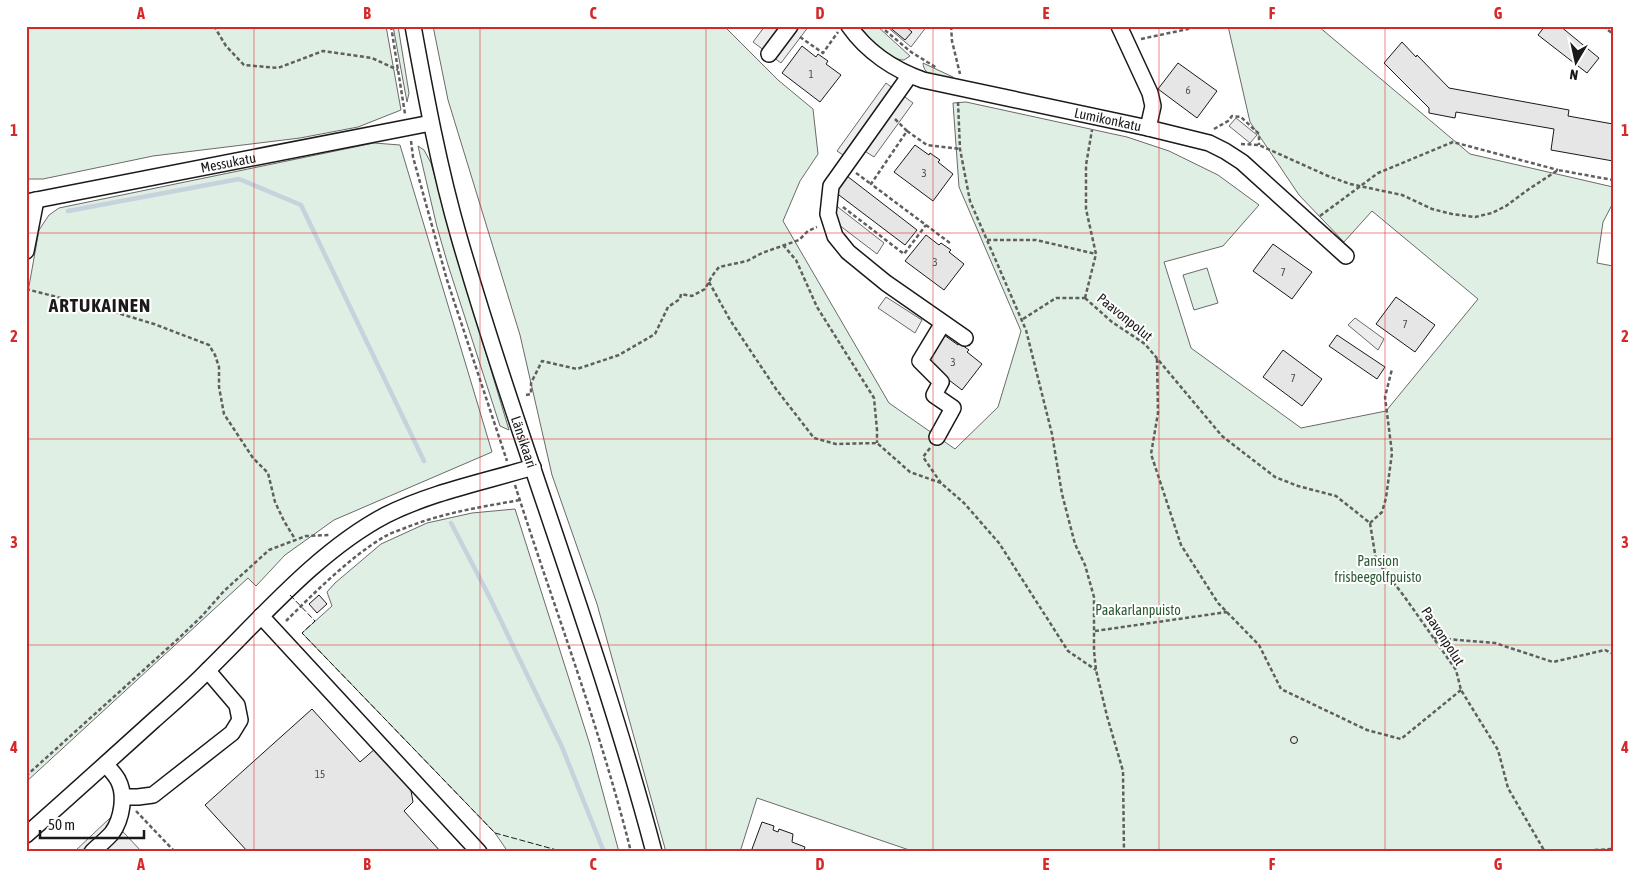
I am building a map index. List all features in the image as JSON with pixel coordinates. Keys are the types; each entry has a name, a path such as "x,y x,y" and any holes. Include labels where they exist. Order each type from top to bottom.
{"street":[{"name":"Länsikaari","path":"413,26 431,123 459,235 485,323 617,723 654,852"},
{"path":"1120,26 1150,93 1152,106 1148,128"},
{"path":"769,54 789,27"},
{"name":"Lumikonkatu","path":"844,29 884,60 923,80 1148,128 1209,143 1242,162 1346,256"},
{"path":"910,75 831,186 828,214 835,236 848,252 886,283 965,338"},
{"name":"Messukatu","path":"31,201 431,123"},
{"path":"26,251 31,201"},
{"path":"937,437 953,408 934,395 941,382 920,361 943,323"},
{"path":"26,834 208,671 302,576 354,534 386,515 444,492 533,467"},
{"path":"261,616 479,852"},
{"path":"122,797 138,797 153,794 232,733 240,720 237,706 208,671"},
{"path":"92,852 112,832 119,819 122,797 118,780 106,764"}],"path":[{"path":"214,26 226,46 244,66 278,68 323,51 372,58 398,70"},
{"path":"391,26 414,157 447,280 584,690 618,799 631,852"},
{"path":"951,26 952,41 962,78 958,100 960,149 970,201 1026,330 1052,434 1062,494 1074,544 1087,570 1094,596 1096,670 1123,771 1124,852"},
{"path":"1127,43 1190,26"},
{"path":"1603,26 1613,34"},
{"path":"789,27 823,53 844,29"},
{"path":"885,109 907,131 927,145 960,149"},
{"path":"1207,131 1219,127 1232,116 1242,117 1258,134 1259,145"},
{"path":"871,184 907,131"},
{"path":"1309,224 1378,173 1453,142 1558,170 1613,180"},
{"path":"1233,143 1259,145 1328,176 1360,187 1402,195 1452,214 1476,217 1492,213 1506,206 1558,170"},
{"path":"1022,320 1056,298 1085,298 1096,254 1086,209 1086,165 1090,144"},
{"path":"846,166 950,243"},
{"path":"830,197 904,254 926,224"},
{"path":"526,395 530,394 531,382 542,361 577,369 619,355 655,334 668,307 680,300 681,294 692,296 705,289 719,267 747,261 762,253 799,240 808,232 830,222"},
{"path":"987,240 1036,240 1096,254"},
{"path":"783,245 796,260 817,307 874,398 877,443"},
{"path":"709,282 735,328 776,389 814,438 836,444 877,443 910,472 941,483"},
{"path":"26,289 154,324 210,345 218,367 219,387 224,414 253,458 268,473 275,502 295,539"},
{"name":"Paavonpolut","path":"1085,298 1112,322 1145,344 1222,436 1275,476 1298,486 1336,496 1370,523 1376,560 1456,670 1461,690 1498,750 1508,788 1545,852"},
{"path":"1157,358 1158,413 1151,454 1181,545 1218,603 1259,645 1281,689 1367,730 1400,739 1461,690"},
{"path":"1370,523 1382,512 1386,498 1392,453 1385,397 1392,369"},
{"path":"937,437 924,457 941,483 964,503 999,543 1068,651 1096,670"},
{"path":"275,632 316,592 365,550 386,536 426,520 465,510 520,500"},
{"path":"26,776 178,639 224,591 269,550 306,536 354,534"},
{"path":"1094,631 1227,612"},
{"path":"1434,638 1495,643 1553,662 1605,650 1613,654"},
{"path":"122,797 174,852"},
{"path":"1562,852 1613,849"}],"green space":[{"path":"26,26 386,26 401,110 358,127 300,138 153,156 43,179 26,179"},
{"path":"393,26 398,26 409,93 407,102"},
{"name":"Paakarlanpuisto","path":"433,26 727,26 727,29 778,80 813,109 818,154 800,181 783,221 889,403 955,449 998,407 1021,331 959,187 953,103 966,102 1127,137 1169,151 1218,175 1259,205 1223,246 1164,262 1191,348 1301,428 1386,411 1478,299 1372,211 1344,242 1299,195 1250,122 1228,26 1318,26 1470,154 1613,187 1613,203 1603,222 1597,263 1613,266 1613,852 915,852 757,798 740,852 666,852 597,604 552,475 520,335 448,100"},
{"path":"860,26 877,26 910,56 904,60 893,57 873,41"},
{"path":"923,63 953,77 952,80 926,72"},
{"path":"374,143 400,145 492,452 334,520 285,555 256,586 248,578 26,782 26,303 39,230 49,215 59,208"},
{"path":"418,146 424,150 431,163 509,430 500,426 448,265"},
{"path":"1207,268 1218,303 1194,310 1183,275"},
{"path":"515,509 590,745 619,852 508,852 495,833 302,633 332,606 327,592 381,544 427,523 472,513"}],"shaded area":[{"path":"765,26 809,26 781,63 753,42"},
{"path":"886,26 927,26 911,47"},
{"path":"886,83 913,103 874,157 863,150 854,162 837,151"},
{"path":"1236,118 1257,135 1250,143 1229,126"},
{"path":"834,204 884,243 877,254 826,215"},
{"path":"886,297 922,320 915,333 878,308"},
{"path":"1355,318 1384,339 1378,350 1348,325"},
{"path":"110,818 142,852 74,852"}],"building":[{"path":"888,26 905,26 912,32 905,40"},
{"path":"1545,26 1560,26 1599,58 1587,73 1538,35"},
{"path":"1402,42 1449,88 1569,110 1568,116 1613,124 1613,161 1551,150 1554,129 1456,112 1455,118 1429,113 1429,108 1384,63"},
{"path":"802,46 816,57 818,54 828,61 826,64 841,75 820,102 782,73"},
{"path":"1178,63 1217,91 1197,118 1158,89"},
{"path":"915,145 940,160 938,162 953,174 933,201 894,172"},
{"path":"847,176 917,230 905,245 835,192"},
{"path":"926,235 939,245 941,243 951,250 949,252 964,264 944,290 905,261"},
{"path":"1273,244 1312,272 1292,299 1253,271"},
{"path":"1396,297 1435,325 1415,352 1376,324"},
{"path":"944,335 969,350 967,352 982,364 962,390 924,361"},
{"path":"1337,335 1385,367 1377,379 1329,346"},
{"path":"1283,350 1322,379 1302,406 1263,377"},
{"path":"319,595 327,604 317,613 309,604"},
{"path":"312,709 360,762 376,748 410,785 413,802 404,811 441,852 248,852 205,805"},
{"path":"1294,736 1298,740 1294,744 1290,740"},
{"path":"762,822 774,826 773,830 778,832 779,829 793,834 792,842 805,847 804,850 809,852 759,852 752,849"}],"waterway":[{"path":"68,211 239,179 301,205 424,461"},
{"path":"451,523 488,594 562,747 604,852"}],"fence":[{"path":"290,595 315,621 302,633 495,833 564,852"}],"district":[{"name":"ARTUKAINEN","path":"100,305"}],"park label":[{"name":"Pansion frisbeegolfpuisto","path":"1378,570"}]}
